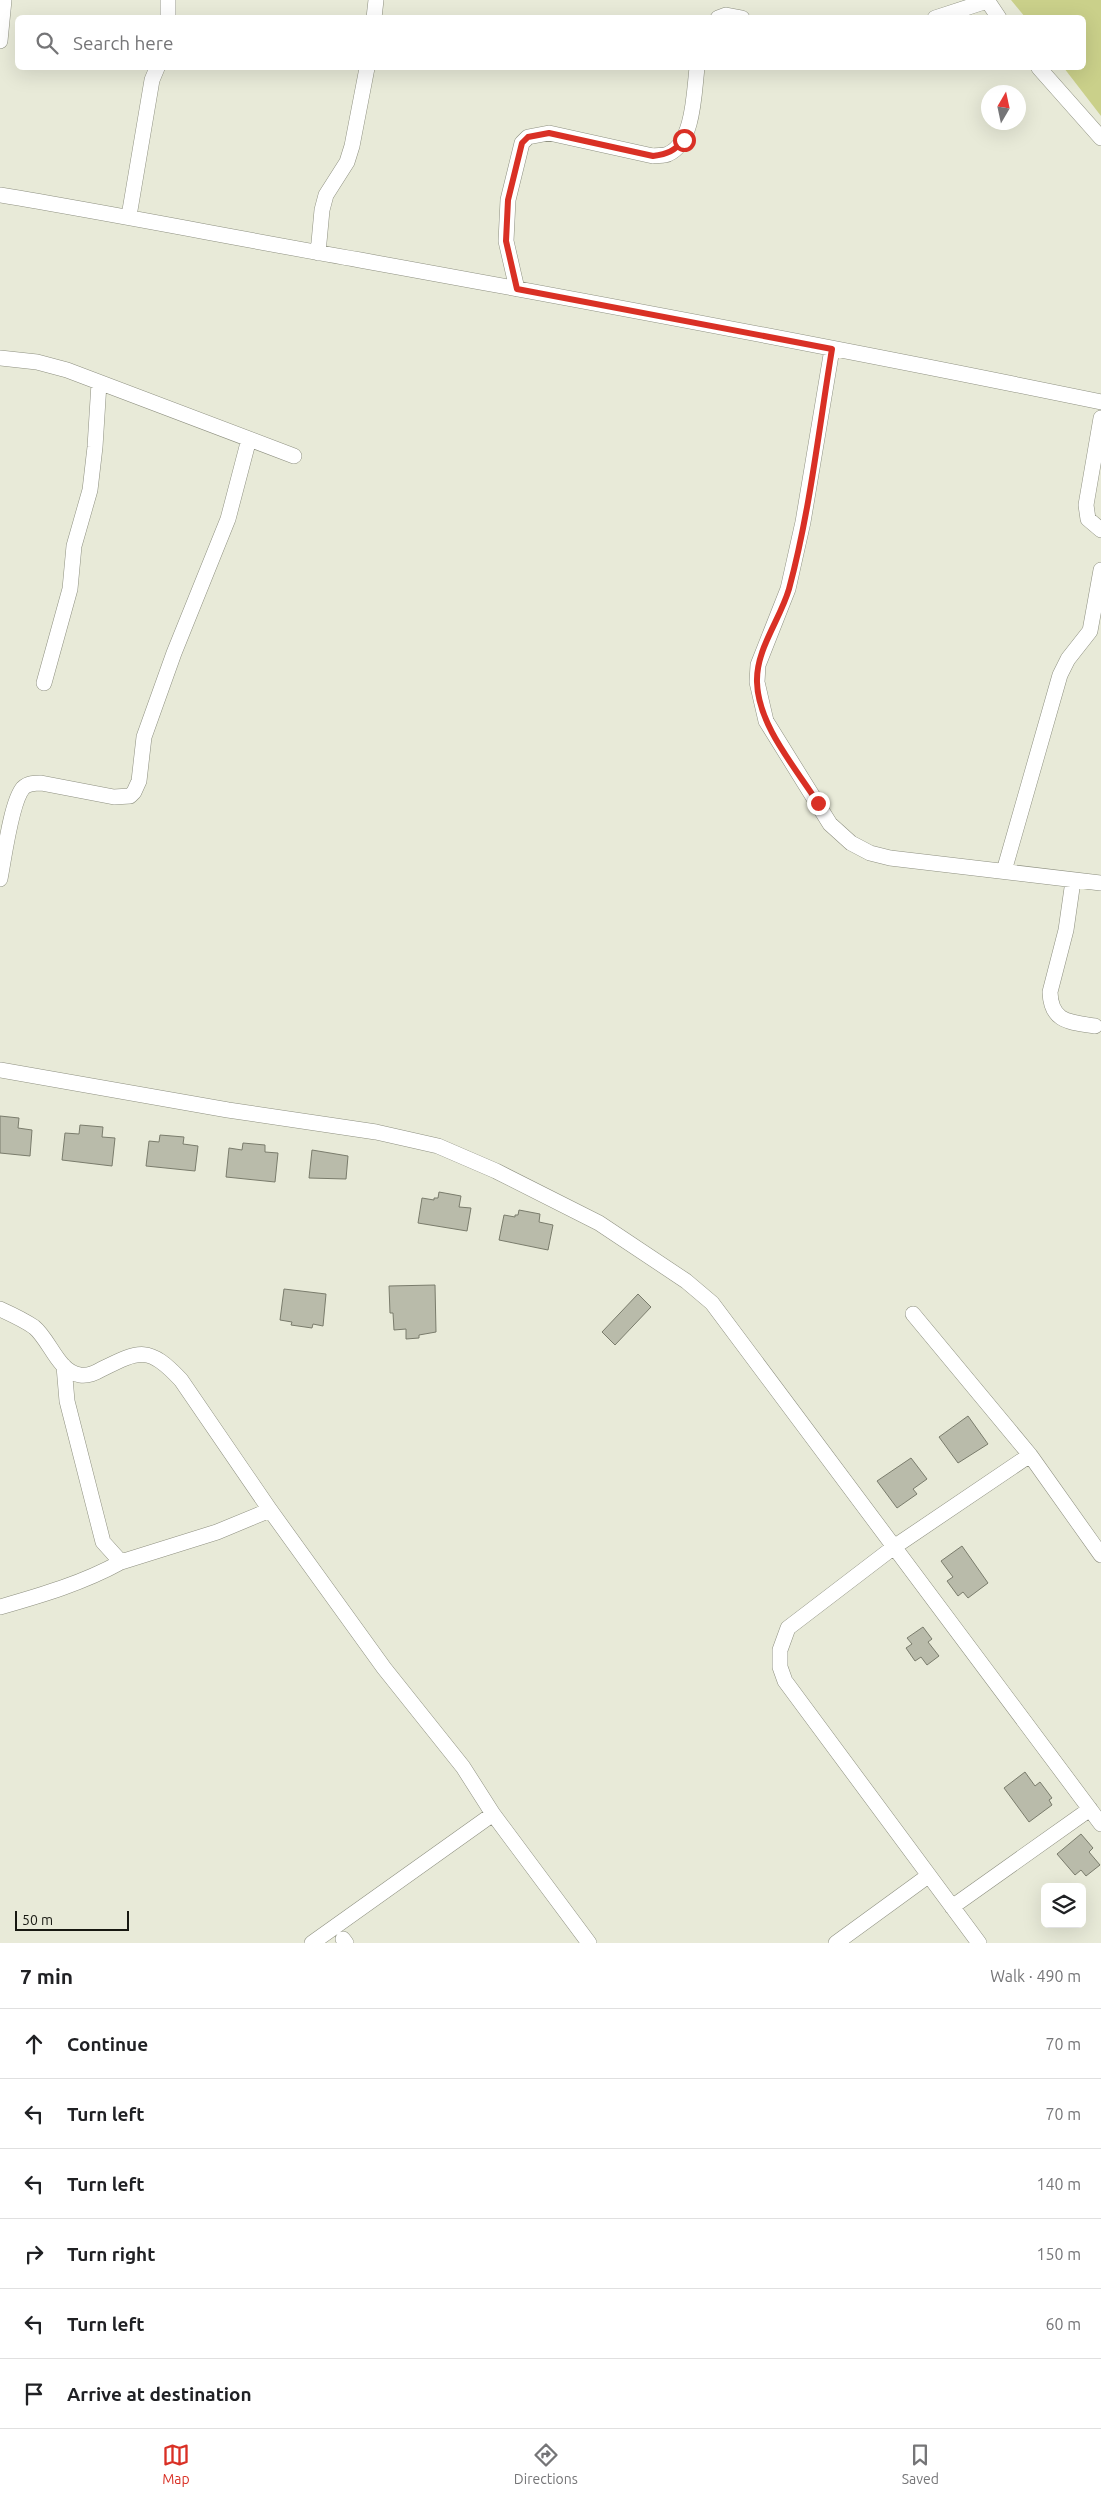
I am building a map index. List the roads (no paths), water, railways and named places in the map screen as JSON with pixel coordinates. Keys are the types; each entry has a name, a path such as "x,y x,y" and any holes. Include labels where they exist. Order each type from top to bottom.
{"street":[{"path":"0,41 4,0"},
{"path":"168,0 168,15"},
{"path":"374,15 376,0"},
{"path":"944,15 987,1 997,15"},
{"path":"129,216 152,80 155,70"},
{"path":"318,253 326,196 347,162 352,146 367,70"},
{"path":"517,289 506,241 508,200 522,143 528,137 549,133 653,156 667,154 676,149 684,140 691,118 697,70"},
{"path":"1041,70 1101,138"},
{"path":"0,195 129,216 832,349 890,358 1101,402"},
{"path":"832,349 803,522 788,589 758,665 758,690 766,721 830,824 851,843 870,852 890,858 1101,883"},
{"path":"0,358 37,362 99,383 294,456"},
{"path":"44,683 70,589 74,546 90,490 99,383"},
{"path":"1101,418 1086,505 1088,519 1101,530"},
{"path":"0,879 15,805 24,786 31,783 41,783 114,797 130,796 134,792 139,781 144,738 181,636 228,519 249,439"},
{"path":"1004,871 1060,675 1068,659 1090,631 1101,570"},
{"path":"1073,881 1066,930 1050,992 1052,1009 1065,1020 1095,1026"},
{"path":"0,1070 228,1110 376,1132 438,1146 496,1171 599,1223 686,1280 712,1302 1101,1824"},
{"path":"0,1309 33,1327 45,1337 64,1366 72,1373 86,1375 130,1355 141,1353 150,1355 161,1362 181,1380 270,1510 384,1668 463,1766 493,1814 590,1943"},
{"path":"913,1314 1030,1455 1101,1554"},
{"path":"64,1366 67,1401 103,1542 121,1562"},
{"path":"979,1943 785,1681 780,1667 780,1650 788,1628 894,1547 1030,1455"},
{"path":"0,1607 48,1594 100,1574 121,1562 217,1532 270,1510"},
{"path":"952,1907 1090,1809"},
{"path":"312,1943 493,1814"},
{"path":"836,1943 928,1876"}]}
